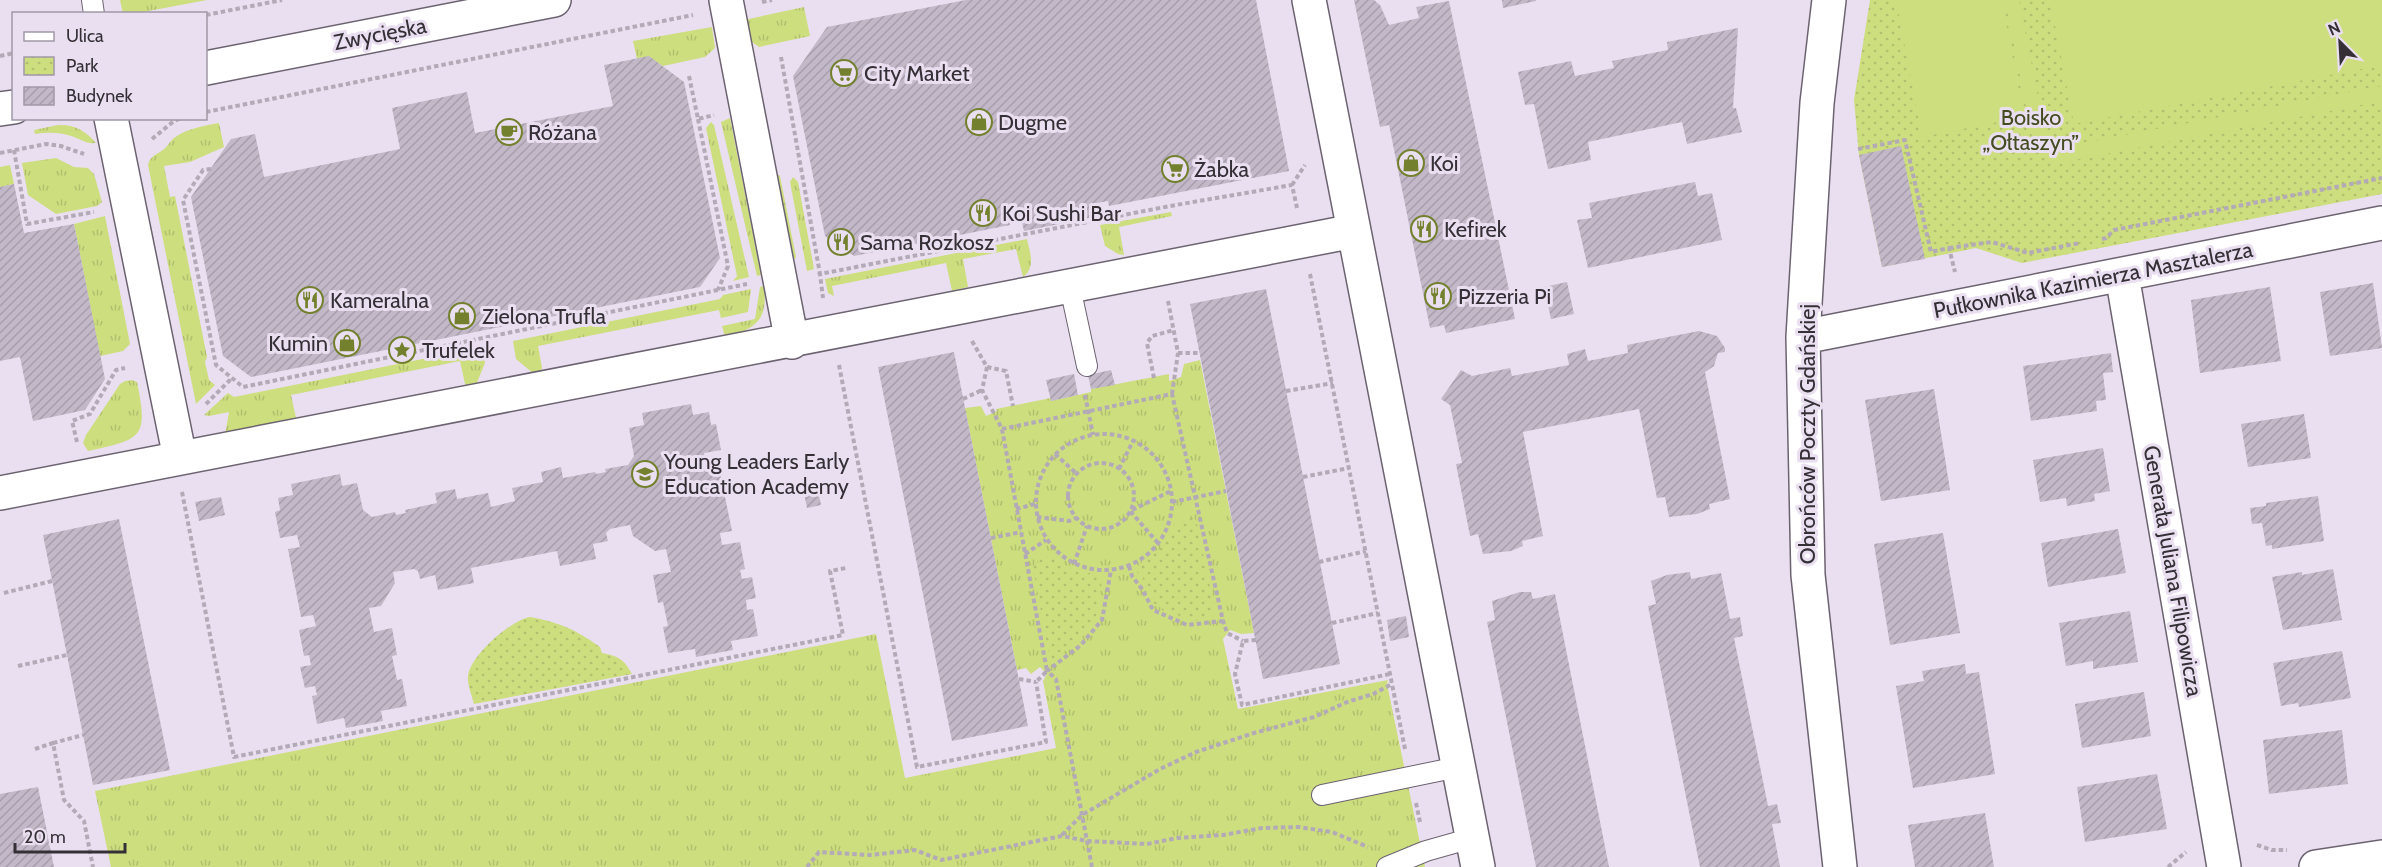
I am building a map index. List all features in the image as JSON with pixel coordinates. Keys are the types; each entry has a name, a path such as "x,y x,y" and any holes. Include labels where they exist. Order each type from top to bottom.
{"street":[{"name":"Zwycięska","path":"207,68 554,0"},
{"path":"1309,0 1475,853"},
{"name":"Obrońców Poczty Gdańskiej","path":"1829,0 1817,103 1803,337 1808,575 1840,867"},
{"path":"714,7 792,342"},
{"path":"111,120 180,458"},
{"name":"Pułkownika Kazimierza Masztalerza","path":"1803,337 2382,223"},
{"path":"0,493 792,342 1354,231"},
{"name":"Generała Juliana Filipowicza","path":"2122,275 2222,854"},
{"path":"2306,858 2382,857"}],"lane":[{"path":"1070,287 1087,366"},
{"path":"1322,795 1458,767"},
{"path":"1393,864 1426,851 1475,853"}],"path":[{"path":"207,15 282,0"},
{"path":"207,112 714,7"},
{"path":"781,57 822,288"},
{"path":"698,119 728,266 718,290"},
{"path":"146,144 176,120"},
{"path":"1858,149 1905,141 1931,252 1992,242 2028,253 2084,242"},
{"path":"0,153 46,144 88,154"},
{"path":"14,150 27,224 96,212"},
{"path":"211,169 203,170 183,200 216,365 243,387 742,285"},
{"path":"2095,240 2106,238 2114,230 2382,178"},
{"path":"820,274 1159,208 1292,185 1426,851"},
{"path":"1949,248 1963,305"},
{"path":"1165,291 1179,353 1172,394 1223,621 1227,633 1243,641 1256,640"},
{"path":"962,308 967,330 987,368 982,390 1002,429 1047,671 1056,679 1092,867"},
{"path":"1154,378 1147,343 1152,336 1174,330"},
{"path":"833,334 917,767 1046,742 1036,682"},
{"path":"1179,353 1199,353"},
{"path":"1087,366 1080,375 1093,435"},
{"path":"78,448 72,422 90,414 116,370 132,367"},
{"path":"987,368 1006,371 1013,406"},
{"path":"203,407 231,379"},
{"path":"1286,392 1333,383"},
{"path":"963,399 982,390"},
{"path":"1002,429 1172,394"},
{"path":"1106,434 1125,437 1142,445 1166,472 1171,491 1172,502 1167,527 1158,543 1145,557 1129,566 1111,570 1092,570 1074,564 1058,554 1046,540 1037,517 1035,504 1037,486 1044,468 1055,454 1070,442 1093,435 1106,434"},
{"path":"1119,469 1133,441"},
{"path":"1055,454 1077,474"},
{"path":"180,458 180,482 234,757 843,635 830,571 846,568"},
{"path":"1130,511 1134,494 1130,481 1119,469 1109,464 1096,464 1083,468 1068,491 1069,504 1076,518 1094,529 1106,529 1117,525 1130,511 1171,491"},
{"path":"1303,477 1349,468"},
{"path":"1172,502 1226,491"},
{"path":"1016,509 1035,504"},
{"path":"1130,511 1158,543"},
{"path":"1037,517 1069,521 1076,518"},
{"path":"1074,564 1087,526"},
{"path":"991,538 1021,532"},
{"path":"1025,554 1046,540"},
{"path":"1319,562 1366,551"},
{"path":"1129,566 1132,576 1153,610 1187,625 1223,621"},
{"path":"1036,682 1081,645 1102,620 1111,570"},
{"path":"4,592 52,581"},
{"path":"1332,623 1378,613"},
{"path":"1243,641 1235,674 1242,705 1390,674"},
{"path":"18,666 67,655"},
{"path":"1019,679 1036,682"},
{"path":"1062,836 1082,815 1160,769 1196,752 1314,717 1347,702 1373,694 1392,684"},
{"path":"35,749 83,735"},
{"path":"52,743 64,801 84,821 93,867"},
{"path":"807,867 819,852 870,855 915,850 941,860 1062,836 1087,841 1147,844 1177,838 1223,835 1262,828 1298,827 1332,832 1393,864"},
{"path":"2168,867 2182,858 2191,845 2222,854 2246,836 2262,848 2306,858"}],"green space":[{"path":"120,0 207,0 143,12 123,12"},
{"name":"Boisko „Ołtaszyn”","path":"1870,0 2382,0 2382,194 2022,263 1976,248 1882,267 1859,155 1854,100"},
{"path":"1896,0 2002,0 2024,117 1922,137"},
{"path":"2005,0 2019,0 2047,142 2056,148 2382,86 2382,101 2059,163 2043,156 2033,142"},
{"path":"2050,0 2382,0 2382,65 2074,124"},
{"path":"804,7 810,36 759,47 749,40 744,20"},
{"path":"712,27 715,48 705,57 663,66 649,57 637,59 633,41"},
{"path":"730,118 761,275 757,276 721,122"},
{"path":"711,122 714,125 749,277 733,281 737,276 706,128"},
{"path":"219,123 224,147 190,162 164,166 170,197 175,196 207,357 205,362 209,380 215,385 196,404 148,165 152,157 179,135 196,128"},
{"path":"58,125 79,129 96,143 62,134 35,134 34,130"},
{"path":"56,158 74,167 88,168 94,174 102,202 97,206 56,214 28,195 22,163"},
{"path":"10,165 14,184 0,187 0,167"},
{"path":"774,172 780,176 796,257 791,263"},
{"path":"793,177 798,182 814,269 807,271 790,182"},
{"path":"1171,212 1172,216 1119,227 1124,255 1105,246 1100,225"},
{"path":"105,216 130,344 123,351 100,356 74,224"},
{"path":"1027,239 1031,264 1023,277 1016,249 963,259 968,287 952,291 946,263 832,286 834,296 828,293 825,279"},
{"path":"764,286 764,307 758,321 745,330 725,337 722,326 755,319 760,287"},
{"path":"751,289 748,312 721,318 719,310 538,346 542,368 540,374 534,374 516,359 513,341 720,299 723,295"},
{"path":"482,347 485,363 476,385 467,386 465,384 460,361 291,395 296,418 294,421 225,435 229,412 204,415 228,393 234,397"},
{"path":"1200,360 1254,633 1241,634 1230,630 1223,639 1238,709 1388,680 1425,867 111,867 95,791 876,634 905,778 1056,748 1043,681 1047,674 1040,667 1031,674 1026,668 1017,670 965,408 981,406 986,416 997,411 996,409 1051,398 1051,401 1091,392 1091,389 1169,374 1169,381 1181,377 1184,364"},
{"path":"132,380 137,382 141,401 141,426 137,433 120,443 88,451 83,443 86,435 120,384"},
{"path":"1189,517 1196,520 1214,606 1212,613 1196,621 1157,606 1148,585 1136,571 1163,545 1175,523"},
{"path":"1043,556 1053,556 1068,567 1099,576 1102,581 1096,617 1089,629 1053,659 1049,656 1033,567"},
{"path":"530,617 559,624 583,636 600,647 602,653 620,659 632,674 474,704 469,686 470,668 483,649 493,640 513,625"}],"building":[{"path":"966,0 1256,0 1289,171 1109,206 1108,201 1097,203 1099,216 1024,231 1021,218 1009,220 1010,225 854,256 825,236 793,76 827,27"},
{"path":"1354,0 1374,0 1380,5 1389,25 1419,18 1416,7 1449,1 1515,319 1446,333 1444,325 1430,328 1389,125 1380,127"},
{"path":"1502,0 1536,0 1536,1 1503,8"},
{"path":"1738,28 1733,108 1736,108 1742,132 1687,144 1682,122 1588,142 1591,160 1548,169 1534,104 1525,105 1518,72 1571,61 1575,76 1614,68 1612,61 1668,50 1667,42"},
{"path":"649,56 684,82 720,258 700,287 251,377 223,356 191,197 231,139 255,134 264,177 400,149 392,108 467,92 475,133 613,106 604,65"},
{"path":"1901,146 1925,259 1882,267 1859,155"},
{"path":"1695,182 1698,196 1712,193 1722,240 1588,268 1577,220 1592,218 1589,203"},
{"path":"14,184 24,233 74,224 105,379 85,410 33,421 20,357 0,361 0,187"},
{"path":"1567,282 1574,314 1551,319 1544,287"},
{"path":"2373,283 2382,348 2330,356 2320,292"},
{"path":"2270,287 2281,361 2200,373 2191,300"},
{"path":"1266,289 1340,664 1263,679 1190,304"},
{"path":"1699,331 1717,336 1725,348 1725,352 1718,353 1714,366 1705,372 1730,499 1709,504 1710,509 1697,514 1669,517 1665,497 1657,498 1639,409 1523,432 1543,536 1522,541 1523,546 1511,551 1483,554 1478,534 1470,536 1456,464 1462,463 1450,405 1441,399 1461,370 1472,376 1510,368 1512,376 1569,365 1567,354 1585,349 1588,361 1628,353 1627,345"},
{"path":"954,352 1028,726 952,741 878,367"},
{"path":"2111,353 2113,372 2103,373 2106,400 2096,401 2097,411 2031,421 2023,366"},
{"path":"1111,370 1115,385 1091,389 1088,375"},
{"path":"1074,374 1078,395 1051,401 1046,380"},
{"path":"1934,389 1950,490 1881,501 1865,400"},
{"path":"691,404 693,415 709,412 711,425 716,424 721,450 704,453 706,466 718,463 732,531 720,533 722,545 740,542 745,569 740,570 742,579 752,577 756,598 746,600 747,610 753,609 758,636 731,641 733,650 696,657 695,649 668,653 663,627 668,626 663,602 658,603 653,575 671,572 666,549 655,551 633,536 630,525 610,529 606,533 608,541 593,544 596,559 560,566 557,551 471,568 474,583 438,590 435,575 420,579 418,571 414,569 393,572 395,583 381,606 369,608 374,632 392,628 397,655 392,656 397,680 402,679 407,706 381,711 383,721 346,728 344,718 317,724 312,696 317,695 315,686 305,688 300,667 311,665 309,655 304,656 299,630 316,626 313,615 301,617 288,549 300,547 297,535 280,538 275,512 280,510 278,498 293,495 291,484 340,474 342,486 357,483 363,510 372,517 395,512 396,515 406,513 405,510 437,503 435,493 455,489 457,499 488,493 491,507 515,501 512,488 543,482 541,472 561,467 563,478 606,472 605,469 628,465 634,456 629,428 644,425 642,413"},
{"path":"2304,414 2311,458 2248,467 2241,424"},
{"path":"2103,448 2110,491 2094,494 2095,501 2067,506 2066,498 2040,502 2033,460"},
{"path":"816,480 821,505 807,508 802,483"},
{"path":"2318,496 2324,541 2272,549 2272,545 2266,546 2262,523 2252,524 2250,508 2266,506 2266,503"},
{"path":"221,497 225,515 199,521 195,502"},
{"path":"119,519 170,770 93,785 43,535"},
{"path":"2118,529 2126,573 2048,587 2041,543"},
{"path":"1943,533 1960,633 1890,645 1874,544"},
{"path":"2333,569 2342,620 2283,630 2272,577 2302,572 2302,575"},
{"path":"1690,572 1691,579 1721,573 1730,619 1740,617 1743,636 1734,638 1768,806 1777,804 1781,823 1772,824 1780,867 1700,867 1648,606 1656,604 1651,581 1667,575"},
{"path":"1520,592 1531,592 1533,599 1555,594 1609,867 1536,867 1487,622 1495,620 1492,601"},
{"path":"2130,611 2138,662 2093,669 2093,661 2066,666 2059,623"},
{"path":"1406,616 1409,637 1390,641 1387,620"},
{"path":"2342,651 2351,698 2299,707 2298,703 2281,706 2273,663"},
{"path":"1965,664 1966,674 1979,672 1995,774 1913,788 1896,686 1924,681 1922,671"},
{"path":"2144,692 2151,736 2082,748 2075,704"},
{"path":"2342,730 2348,784 2269,794 2263,740"},
{"path":"2157,774 2167,829 2085,842 2077,787"},
{"path":"38,787 54,867 0,867 0,794"},
{"path":"1985,813 1994,867 1915,867 1908,825"}],"place":[{"name":"City Market","path":"844,73"},
{"name":"Dugme","path":"979,122"},
{"name":"Różana","path":"509,132"},
{"name":"Koi","path":"1411,163"},
{"name":"Żabka","path":"1175,169"},
{"name":"Koi Sushi Bar","path":"983,213"},
{"name":"Kefirek","path":"1424,229"},
{"name":"Sama Rozkosz","path":"841,242"},
{"name":"Pizzeria Pi","path":"1438,296"},
{"name":"Kameralna","path":"310,300"},
{"name":"Zielona Trufla","path":"462,316"},
{"name":"Kumin","path":"347,343"},
{"name":"Trufelek","path":"402,350"},
{"name":"Young Leaders Early Education Academy","path":"645,474"}]}
